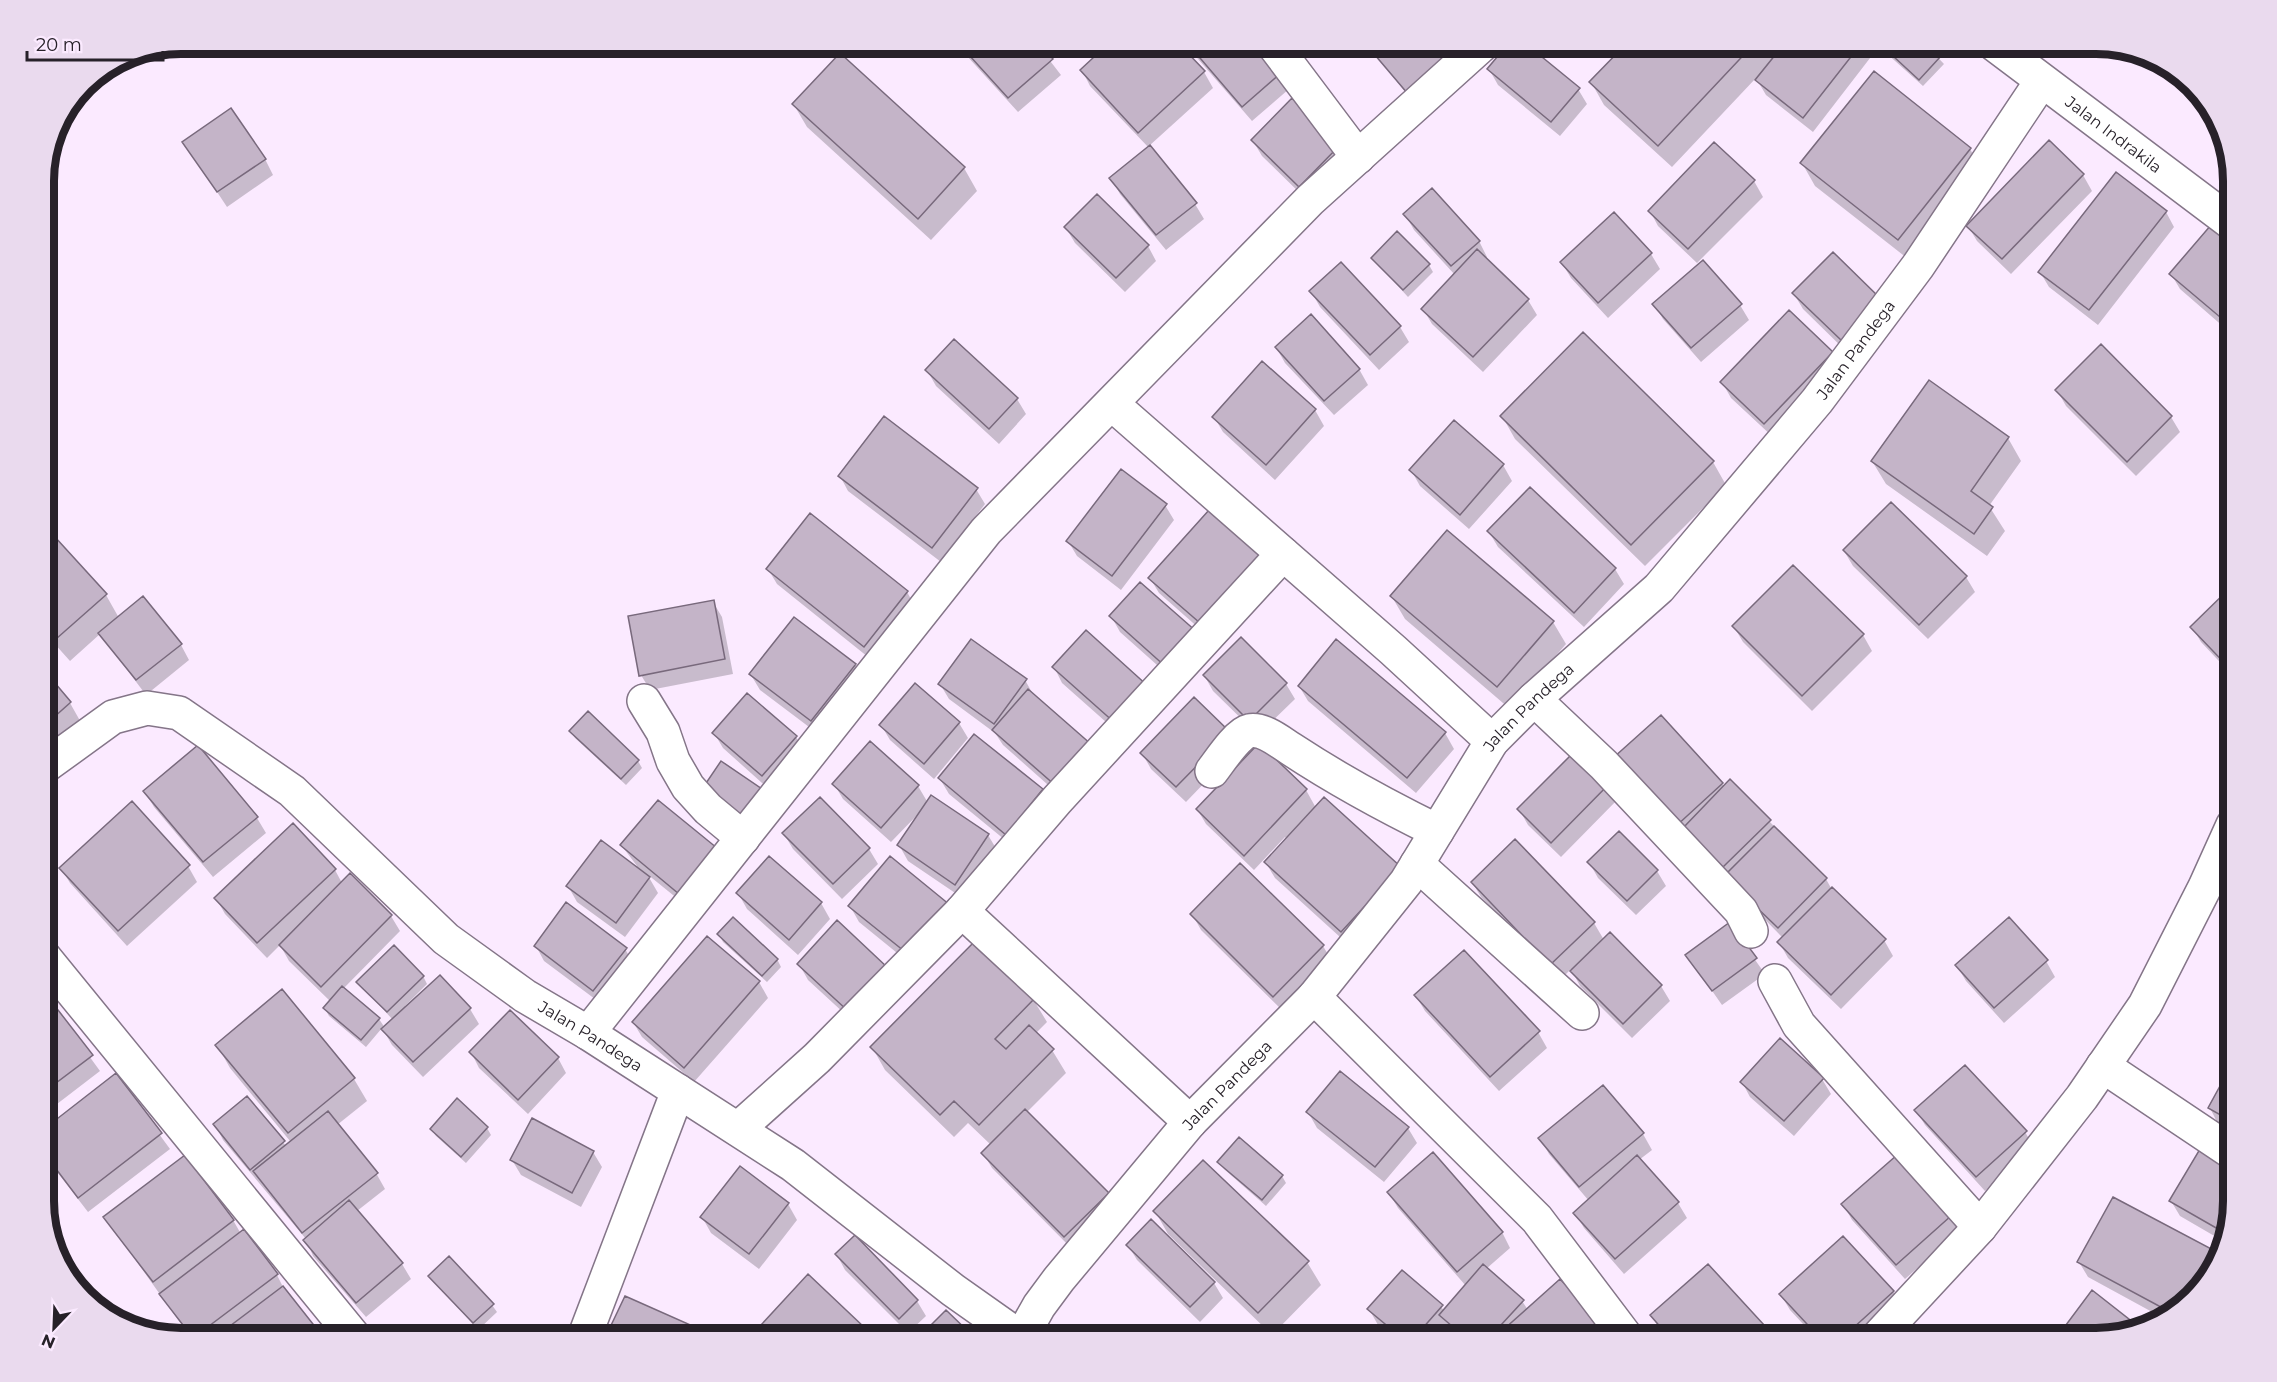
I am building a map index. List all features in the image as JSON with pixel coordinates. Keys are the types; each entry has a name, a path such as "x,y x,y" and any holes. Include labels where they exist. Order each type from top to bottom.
{"street":[{"path":"1281,54 1358,157"},
{"path":"588,1033 986,531 1310,200 1472,54"},
{"name":"Jalan Indrakila","path":"2007,54 2223,217"},
{"name":"Jalan Pandega","path":"1027,1328 1039,1306 1059,1279 1190,1122 1314,997 1406,882 1492,741 1534,699 1659,588 1816,401 1918,266 2042,82"},
{"path":"1112,404 1492,741"},
{"path":"738,1129 817,1058 962,911 1057,800 1283,554"},
{"path":"1534,699 1604,765 1733,902 1752,931"},
{"path":"644,701 663,732 672,761 688,787 743,838"},
{"name":"Jalan Pandega","path":"54,760 113,717 147,708 179,713 292,791 446,939 525,996 588,1033 793,1165 953,1290 1007,1328"},
{"path":"1212,771 1239,737 1247,731 1257,731 1276,739 1333,776 1437,831"},
{"path":"1886,1328 1980,1227 2103,1066 2145,1005 2223,847"},
{"path":"1417,864 1582,1013"},
{"path":"962,911 1190,1122"},
{"path":"54,969 347,1328"},
{"path":"1775,981 1799,1025 1980,1227"},
{"path":"1314,997 1537,1219 1619,1328"},
{"path":"2103,1066 2223,1146"},
{"path":"588,1328 678,1091"}],"building":[{"path":"841,54 965,167 918,219 792,104"},
{"path":"968,54 1049,54 1053,59 1008,98"},
{"path":"1097,54 1189,54 1205,71 1138,133 1080,70"},
{"path":"1197,54 1264,54 1281,73 1242,107"},
{"path":"1441,54 1447,61 1408,94 1375,55"},
{"path":"1500,54 1538,54 1580,88 1551,122 1487,69"},
{"path":"1616,54 1745,54 1658,146 1589,82"},
{"path":"1776,54 1853,54 1803,118 1755,80"},
{"path":"1891,54 1939,54 1941,56 1919,80"},
{"path":"1874,71 1971,148 1898,240 1800,163"},
{"path":"1292,98 1340,145 1299,187 1251,140"},
{"path":"231,108 266,159 217,192 182,142"},
{"path":"2049,140 2084,174 2002,259 1966,226"},
{"path":"1714,142 1755,180 1688,249 1648,211"},
{"path":"1150,145 1197,203 1156,235 1109,178"},
{"path":"2116,172 2167,211 2089,310 2038,272"},
{"path":"1432,188 1480,241 1451,266 1403,214"},
{"path":"1097,194 1149,245 1116,278 1064,227"},
{"path":"1614,212 1652,253 1598,303 1560,262"},
{"path":"2211,225 2223,235 2223,320 2169,274"},
{"path":"1397,231 1430,264 1403,290 1371,258"},
{"path":"1477,249 1529,299 1473,357 1421,309"},
{"path":"1833,252 1882,300 1842,341 1792,293"},
{"path":"1703,260 1742,304 1691,348 1652,304"},
{"path":"1341,262 1401,326 1370,355 1309,291"},
{"path":"1789,310 1833,352 1764,424 1720,382"},
{"path":"1311,314 1360,369 1324,401 1275,347"},
{"path":"1583,332 1714,461 1631,545 1500,416"},
{"path":"954,339 1018,398 989,429 925,370"},
{"path":"2101,344 2172,416 2127,462 2055,390"},
{"path":"1262,361 1316,409 1266,465 1212,417"},
{"path":"1929,380 2009,437 1971,491 1993,507 1974,534 1871,461"},
{"path":"884,416 978,488 932,548 838,476"},
{"path":"1454,420 1504,464 1460,515 1409,470"},
{"path":"1121,469 1167,504 1112,576 1066,541"},
{"path":"1530,487 1616,568 1574,613 1487,531"},
{"path":"1891,502 1967,576 1919,625 1843,550"},
{"path":"1209,510 1260,555 1200,623 1148,578"},
{"path":"810,513 908,591 864,647 766,569"},
{"path":"1447,530 1554,621 1497,687 1390,596"},
{"path":"54,536 107,594 56,639 54,637"},
{"path":"1793,565 1864,634 1802,696 1732,626"},
{"path":"1140,582 1197,632 1166,667 1109,616"},
{"path":"2223,595 2223,662 2190,627"},
{"path":"143,596 182,644 136,680 98,633"},
{"path":"714,600 725,659 639,676 628,616"},
{"path":"794,617 856,664 811,721 749,674"},
{"path":"1086,630 1149,687 1115,723 1052,667"},
{"path":"1241,637 1287,683 1249,721 1203,675"},
{"path":"971,639 1027,679 994,724 938,684"},
{"path":"1336,639 1446,732 1407,778 1298,686"},
{"path":"54,682 71,702 54,717"},
{"path":"915,683 960,722 924,764 879,725"},
{"path":"1028,689 1092,745 1056,786 992,730"},
{"path":"747,693 797,736 762,776 712,733"},
{"path":"1194,697 1230,732 1176,787 1140,753"},
{"path":"588,711 639,760 621,779 569,731"},
{"path":"1661,715 1723,783 1675,827 1613,758"},
{"path":"974,734 1043,789 1006,835 938,778"},
{"path":"870,741 919,785 881,828 832,784"},
{"path":"1259,743 1307,789 1244,856 1196,809"},
{"path":"198,745 258,817 203,862 143,791"},
{"path":"1578,748 1612,781 1551,843 1517,809"},
{"path":"721,761 762,789 741,820 700,792"},
{"path":"1730,779 1771,820 1723,867 1683,828"},
{"path":"931,795 989,834 955,885 897,845"},
{"path":"820,797 870,848 833,884 782,833"},
{"path":"1324,797 1401,867 1341,932 1264,862"},
{"path":"658,800 717,848 679,894 620,845"},
{"path":"132,801 190,865 118,931 59,868"},
{"path":"293,823 336,869 257,943 214,898"},
{"path":"1774,826 1827,878 1778,928 1724,876"},
{"path":"1619,831 1658,870 1627,901 1587,862"},
{"path":"1515,839 1595,922 1550,965 1471,882"},
{"path":"601,840 650,877 616,923 566,886"},
{"path":"769,856 822,902 789,940 736,893"},
{"path":"890,856 950,905 909,955 848,906"},
{"path":"1240,863 1324,945 1273,997 1190,914"},
{"path":"350,873 392,915 321,987 279,945"},
{"path":"1832,887 1886,939 1831,995 1777,942"},
{"path":"566,902 627,948 593,991 534,946"},
{"path":"733,917 778,959 762,976 717,934"},
{"path":"2009,917 2048,960 1994,1008 1955,965"},
{"path":"837,920 888,968 848,1011 797,964"},
{"path":"1730,922 1757,958 1712,991 1685,955"},
{"path":"1610,932 1662,985 1623,1024 1570,971"},
{"path":"707,936 760,981 684,1068 632,1022"},
{"path":"976,940 1035,998 995,1039 1006,1049 1029,1025 1054,1049 979,1125 954,1101 940,1115 870,1047"},
{"path":"394,945 424,976 387,1012 356,982"},
{"path":"1464,950 1540,1031 1490,1077 1414,995"},
{"path":"440,975 471,1008 413,1062 381,1029"},
{"path":"342,986 380,1018 361,1040 323,1008"},
{"path":"282,989 355,1078 288,1133 215,1045"},
{"path":"54,1005 93,1055 54,1084"},
{"path":"510,1010 559,1057 518,1100 469,1052"},
{"path":"1780,1038 1824,1078 1784,1121 1740,1082"},
{"path":"1965,1065 2027,1131 1976,1177 1914,1110"},
{"path":"1340,1071 1409,1127 1375,1167 1306,1112"},
{"path":"116,1073 162,1133 78,1198 54,1166 54,1121"},
{"path":"2223,1081 2223,1116 2208,1108"},
{"path":"1603,1085 1644,1133 1579,1187 1538,1138"},
{"path":"247,1096 285,1141 250,1170 213,1124"},
{"path":"457,1098 488,1127 461,1157 430,1129"},
{"path":"1025,1109 1109,1193 1064,1237 981,1153"},
{"path":"328,1111 378,1173 302,1233 253,1171"},
{"path":"532,1118 594,1151 572,1193 510,1160"},
{"path":"1239,1137 1283,1175 1262,1200 1217,1162"},
{"path":"2200,1149 2223,1163 2223,1201 2220,1230 2169,1201"},
{"path":"1433,1152 1503,1232 1457,1272 1387,1192"},
{"path":"185,1155 234,1220 153,1282 103,1217"},
{"path":"1637,1155 1679,1202 1615,1259 1573,1213"},
{"path":"1897,1155 1952,1215 1896,1265 1841,1204"},
{"path":"1203,1160 1309,1261 1258,1313 1153,1211"},
{"path":"740,1166 789,1203 749,1254 700,1217"},
{"path":"2113,1197 2213,1250 2197,1278 2186,1291 2163,1308 2077,1262"},
{"path":"349,1200 403,1263 356,1303 303,1240"},
{"path":"1151,1219 1215,1282 1190,1307 1126,1245"},
{"path":"244,1229 278,1274 206,1328 185,1328 159,1294"},
{"path":"855,1235 918,1300 899,1319 835,1254"},
{"path":"1843,1236 1894,1291 1853,1328 1811,1328 1779,1294"},
{"path":"449,1256 494,1304 473,1323 428,1276"},
{"path":"1483,1264 1524,1300 1498,1328 1454,1328 1439,1315"},
{"path":"1708,1264 1767,1328 1661,1328 1650,1315"},
{"path":"1402,1270 1443,1305 1423,1328 1390,1328 1367,1309"},
{"path":"808,1274 865,1328 764,1328 761,1325"},
{"path":"1560,1279 1604,1326 1602,1328 1505,1328"},
{"path":"283,1286 316,1328 227,1328"},
{"path":"2092,1290 2133,1322 2112,1327 2064,1328"},
{"path":"625,1296 697,1328 610,1328"},
{"path":"946,1310 965,1328 928,1328"}]}
